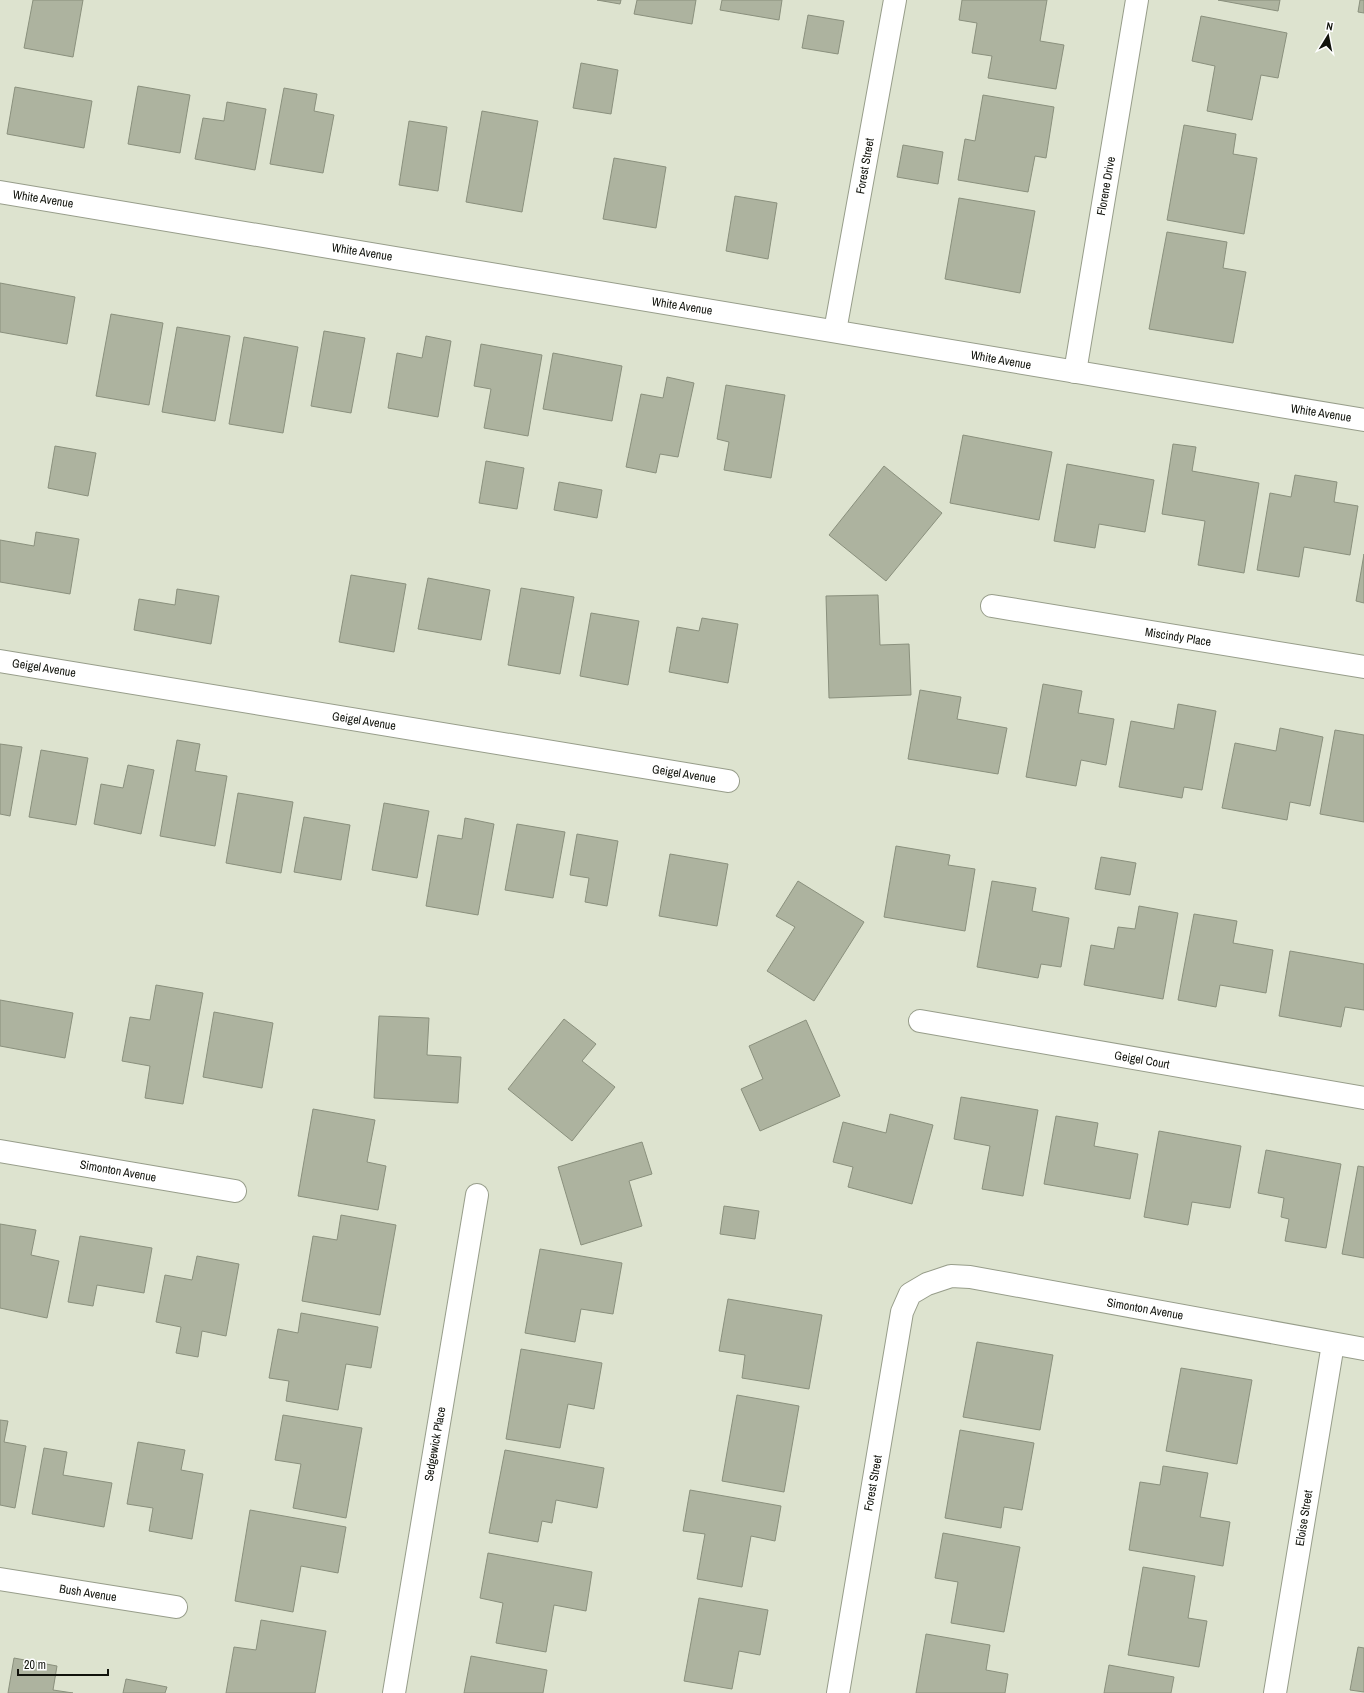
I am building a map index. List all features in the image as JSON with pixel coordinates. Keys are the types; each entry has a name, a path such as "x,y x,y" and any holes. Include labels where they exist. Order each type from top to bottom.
{"street":[{"name":"Forest Street","path":"835,331 895,0"},
{"name":"Florene Drive","path":"1075,372 1137,0"},
{"name":"White Avenue","path":"0,192 1364,420"},
{"name":"Miscindy Place","path":"992,606 1364,667"},
{"name":"Geigel Avenue","path":"0,661 728,781"},
{"name":"Geigel Court","path":"920,1021 1364,1098"},
{"name":"Simonton Avenue","path":"0,1151 235,1191"},
{"name":"Sedgewick Place","path":"394,1693 477,1195"},
{"name":"Simonton Avenue","path":"926,1284 951,1276 970,1277 1364,1349"},
{"name":"Forest Street","path":"838,1693 902,1312 910,1294 926,1284"},
{"name":"Eloise Street","path":"1275,1693 1333,1344"},
{"name":"Bush Avenue","path":"0,1579 176,1608"}],"building":[{"path":"33,0 83,0 73,57 24,48"},
{"path":"597,0 621,0 620,4"},
{"path":"637,0 696,0 692,24 634,14"},
{"path":"722,0 782,0 779,20 720,10"},
{"path":"962,0 1047,0 1040,41 1064,45 1056,89 988,78 992,56 972,53 977,23 959,20"},
{"path":"1218,0 1280,0 1278,11"},
{"path":"1360,0 1364,0 1364,13 1358,12"},
{"path":"808,15 844,21 838,54 802,48"},
{"path":"1201,16 1287,33 1278,78 1261,75 1252,120 1207,111 1215,66 1192,61"},
{"path":"581,63 618,70 611,114 573,108"},
{"path":"138,86 190,95 180,153 128,144"},
{"path":"15,87 92,101 84,148 7,134"},
{"path":"284,88 317,94 314,111 334,115 323,173 270,164"},
{"path":"983,95 1054,107 1046,158 1035,156 1028,192 958,180 965,139 975,141"},
{"path":"227,102 266,109 255,170 195,159 203,118 224,121"},
{"path":"482,111 538,121 522,212 466,202"},
{"path":"409,121 447,127 438,191 399,185"},
{"path":"1184,125 1236,134 1233,154 1257,158 1244,234 1167,220"},
{"path":"903,145 943,152 938,184 897,177"},
{"path":"614,158 666,167 656,228 603,219"},
{"path":"735,196 777,203 768,259 726,251"},
{"path":"959,198 1035,211 1020,293 945,279"},
{"path":"1167,232 1227,242 1223,268 1246,272 1233,343 1149,329"},
{"path":"0,283 75,297 67,344 0,332"},
{"path":"111,314 163,323 149,405 96,396"},
{"path":"177,327 230,336 215,421 162,412"},
{"path":"324,331 365,338 351,413 311,406"},
{"path":"426,336 451,341 438,417 388,408 397,353 422,358"},
{"path":"244,337 298,347 283,433 229,424"},
{"path":"481,344 542,355 528,436 484,428 491,389 474,386"},
{"path":"553,353 622,366 612,421 543,409"},
{"path":"667,377 694,383 678,457 660,454 656,473 626,467 641,394 663,398"},
{"path":"726,385 785,395 771,478 724,470 729,442 717,439"},
{"path":"963,435 1052,452 1039,520 950,503"},
{"path":"1173,444 1196,447 1192,471 1259,483 1244,573 1198,565 1205,521 1162,514"},
{"path":"55,446 96,453 88,496 48,488"},
{"path":"486,461 524,468 517,509 479,503"},
{"path":"1067,464 1154,480 1145,532 1099,524 1095,548 1054,541"},
{"path":"884,466 942,513 886,581 829,535"},
{"path":"1295,475 1337,482 1334,502 1358,506 1350,555 1304,547 1299,577 1257,570 1270,493 1291,497"},
{"path":"559,482 602,490 597,518 554,510"},
{"path":"36,532 79,539 70,594 0,582 0,540 34,546"},
{"path":"1364,554 1364,603 1356,601"},
{"path":"351,575 406,584 394,652 339,642"},
{"path":"428,578 490,590 481,640 418,629"},
{"path":"521,588 574,597 560,674 508,665"},
{"path":"177,589 219,596 211,644 134,630 139,599 175,605"},
{"path":"878,595 880,645 909,644 911,695 829,698 826,596"},
{"path":"591,613 639,621 628,685 580,676"},
{"path":"702,618 738,624 728,683 669,672 677,627 699,631"},
{"path":"1043,684 1082,691 1078,713 1114,719 1106,765 1081,760 1076,786 1026,777"},
{"path":"920,690 961,697 957,719 1007,728 998,774 908,759"},
{"path":"1178,704 1216,711 1202,790 1184,787 1182,798 1119,787 1131,721 1174,729"},
{"path":"1280,728 1323,737 1310,806 1290,802 1287,820 1222,808 1235,743 1276,751"},
{"path":"1335,730 1364,735 1364,822 1320,814"},
{"path":"177,740 200,744 195,771 227,776 215,846 160,836"},
{"path":"0,744 22,747 10,816 0,814"},
{"path":"41,750 88,758 76,825 29,817"},
{"path":"128,765 154,770 141,834 94,824 101,784 123,788"},
{"path":"238,793 293,802 281,873 226,863"},
{"path":"384,803 429,811 417,878 372,870"},
{"path":"304,817 350,825 341,880 294,872"},
{"path":"465,818 494,824 478,915 426,906 438,835 462,839"},
{"path":"517,824 565,832 553,898 505,890"},
{"path":"577,834 618,841 607,906 585,902 589,878 570,875"},
{"path":"896,846 950,855 948,865 975,869 965,931 884,917"},
{"path":"670,854 728,864 717,926 659,916"},
{"path":"1101,857 1136,863 1130,895 1095,889"},
{"path":"798,881 864,922 814,1001 767,971 795,927 776,916"},
{"path":"992,881 1036,888 1032,911 1069,918 1061,967 1041,964 1038,978 977,967"},
{"path":"1139,906 1178,913 1163,999 1084,985 1091,945 1114,949 1118,927 1135,929"},
{"path":"1194,914 1237,921 1233,943 1273,950 1266,993 1220,985 1216,1007 1178,1000"},
{"path":"1290,951 1364,964 1364,1010 1345,1007 1341,1027 1279,1016"},
{"path":"156,985 203,993 183,1104 145,1098 150,1066 122,1061 130,1017 150,1020"},
{"path":"0,1000 73,1013 65,1058 0,1046"},
{"path":"214,1012 273,1023 262,1088 203,1077"},
{"path":"379,1016 429,1018 427,1055 461,1057 458,1103 374,1098"},
{"path":"564,1019 596,1044 582,1061 615,1087 572,1141 508,1089"},
{"path":"806,1020 840,1096 760,1131 741,1089 763,1079 749,1046"},
{"path":"961,1097 1038,1110 1023,1196 982,1189 990,1146 954,1139"},
{"path":"313,1109 375,1120 367,1162 386,1166 378,1210 298,1196"},
{"path":"890,1114 933,1125 912,1204 848,1187 853,1167 833,1162 843,1122 886,1133"},
{"path":"1056,1116 1098,1123 1094,1146 1138,1154 1130,1199 1044,1184"},
{"path":"1159,1131 1241,1146 1230,1208 1192,1202 1188,1225 1144,1217"},
{"path":"642,1142 652,1174 629,1181 642,1226 581,1245 558,1167"},
{"path":"1266,1150 1341,1164 1326,1248 1285,1241 1289,1219 1281,1217 1284,1198 1258,1193"},
{"path":"1358,1166 1364,1167 1364,1258 1342,1254"},
{"path":"724,1206 759,1211 755,1239 720,1234"},
{"path":"341,1215 396,1225 380,1315 302,1301 313,1236 337,1240"},
{"path":"0,1224 36,1230 31,1255 59,1261 47,1318 0,1308"},
{"path":"80,1236 152,1248 144,1293 97,1285 93,1306 68,1302"},
{"path":"540,1249 622,1263 613,1314 581,1309 575,1342 525,1333"},
{"path":"197,1256 239,1264 226,1336 202,1331 198,1357 176,1353 181,1327 156,1322 165,1275 192,1280"},
{"path":"728,1299 822,1315 809,1389 742,1378 745,1355 719,1351"},
{"path":"301,1313 378,1327 371,1368 346,1364 338,1410 286,1401 289,1381 269,1378 278,1329 298,1333"},
{"path":"977,1342 1053,1355 1040,1430 963,1417"},
{"path":"521,1349 602,1363 594,1409 568,1404 560,1448 506,1439"},
{"path":"1181,1368 1252,1380 1237,1464 1166,1451"},
{"path":"737,1395 799,1406 784,1492 722,1481"},
{"path":"283,1415 362,1428 346,1518 293,1508 301,1464 275,1460"},
{"path":"0,1420 8,1421 4,1442 26,1446 15,1508 0,1505"},
{"path":"960,1430 1034,1443 1022,1510 1004,1507 1001,1528 945,1518"},
{"path":"138,1442 185,1450 181,1470 203,1474 192,1539 149,1531 153,1508 127,1504"},
{"path":"44,1448 67,1452 63,1475 112,1483 104,1527 32,1514"},
{"path":"505,1450 604,1468 597,1508 556,1500 552,1523 542,1521 538,1542 489,1533"},
{"path":"1163,1466 1208,1473 1200,1517 1230,1522 1223,1566 1129,1550 1140,1482 1160,1485"},
{"path":"690,1490 781,1506 775,1541 751,1536 742,1587 697,1579 705,1534 683,1531"},
{"path":"250,1510 346,1527 338,1573 301,1566 293,1612 235,1601"},
{"path":"943,1533 1020,1547 1004,1632 951,1623 958,1582 935,1578"},
{"path":"488,1553 592,1572 586,1611 554,1605 546,1652 496,1643 503,1603 480,1598"},
{"path":"1143,1567 1195,1576 1188,1618 1207,1621 1199,1667 1128,1655"},
{"path":"699,1598 768,1610 760,1655 739,1651 732,1689 684,1681"},
{"path":"261,1620 326,1631 315,1693 226,1693 234,1647 256,1650"},
{"path":"926,1634 990,1645 986,1670 1008,1674 1005,1693 916,1693"},
{"path":"1358,1647 1364,1648 1364,1692 1350,1690"},
{"path":"471,1656 547,1670 543,1693 464,1693"},
{"path":"14,1658 57,1666 53,1690 73,1693 8,1693"},
{"path":"1109,1665 1174,1677 1171,1693 1104,1693"},
{"path":"126,1679 167,1687 165,1693 123,1693"}]}
